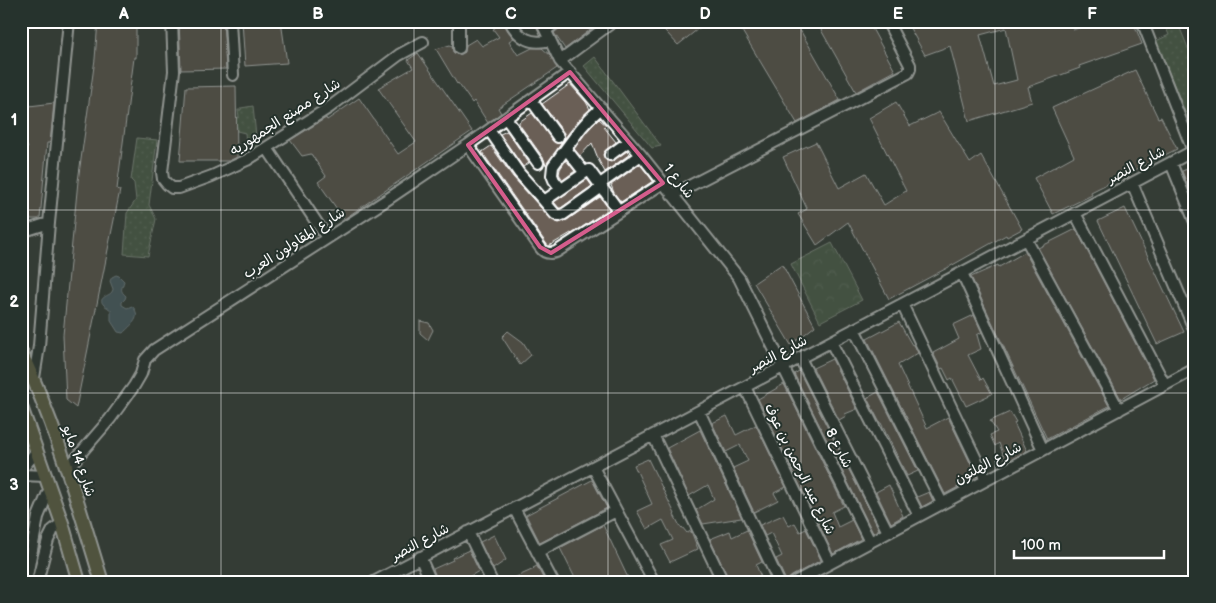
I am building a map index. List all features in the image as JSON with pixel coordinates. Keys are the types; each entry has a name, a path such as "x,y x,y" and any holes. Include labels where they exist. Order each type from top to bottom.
{"main road":[{"name":"شارع 14 مايو","path":"21,352 34,378 67,469 102,582"},
{"path":"21,407 62,523 79,582"}],"street":[{"path":"34,378 39,346 69,21"},
{"name":"شارع مصنع الجمهوريه","path":"172,21 174,71 162,172 166,184 172,188 179,188 212,176 247,160 330,108 399,55 423,42"},
{"path":"230,21 233,75"},
{"path":"459,21 459,48"},
{"path":"510,21 516,32 522,37 528,40 543,42 546,30 558,21"},
{"path":"560,61 614,21"},
{"path":"672,195 908,73 910,65 887,21"},
{"path":"1142,21 1194,150"},
{"name":"شارع 1","path":"546,30 560,61 641,155 739,278 783,367"},
{"name":"شارع المقاولون العرب","path":"67,469 110,419 134,386 141,374 145,360 150,354 468,145 570,72"},
{"path":"531,100 558,137"},
{"path":"561,189 554,180 553,166 589,119 601,108"},
{"path":"506,118 538,162"},
{"path":"489,130 519,173 555,214 559,216 641,155"},
{"path":"610,155 629,141"},
{"path":"468,145 540,248 546,253 556,252 663,183"},
{"path":"267,148 327,238"},
{"path":"566,149 584,172"},
{"name":"شارع النصر","path":"374,582 1194,150"},
{"path":"1171,163 1195,222"},
{"path":"544,201 584,172 590,170 619,211"},
{"path":"1132,184 1195,330"},
{"path":"1075,213 1165,385"},
{"path":"21,232 49,223"},
{"path":"1026,239 1118,410"},
{"path":"962,273 1043,450"},
{"path":"902,304 986,480"},
{"path":"854,330 942,504"},
{"path":"831,342 919,516"},
{"path":"800,358 888,532"},
{"name":"شارع 8","path":"783,367 870,542"},
{"name":"شارع الهلتون","path":"795,582 1195,369"},
{"name":"شارع عبد الرحمن بن عوف","path":"745,387 830,563"},
{"path":"699,411 779,582"},
{"path":"653,435 723,582"},
{"path":"21,470 37,450"},
{"path":"593,467 654,582"},
{"path":"21,475 48,482 38,518 26,582"},
{"path":"514,508 553,582"},
{"path":"538,552 616,510"},
{"path":"37,582 48,540 53,530 62,523"},
{"path":"468,532 492,582"},
{"path":"420,558 431,582"}],"highlighted area":[{"path":"570,72 663,183 551,253 540,247 468,145"}],"green space":[{"path":"1163,21 1177,21 1195,65 1195,136 1156,41 1169,35"},
{"path":"595,57 661,146 652,148 584,66"},
{"path":"253,106 257,147 252,150 251,143 246,143 245,133 237,131 235,118 239,117 238,110 241,110 241,108"},
{"path":"137,138 157,140 149,205 156,219 148,256 124,254 127,213 136,200 134,183 131,180"},
{"path":"832,243 862,300 820,322 791,264"}],"water":[{"path":"116,275 124,281 122,291 126,296 122,305 127,308 132,306 136,314 135,321 123,333 118,332 111,321 111,310 102,303 102,299 112,292 113,289 110,281"}],"building":[{"path":"98,21 136,21 136,58 134,58 117,189 120,190 76,408 66,400 63,335 78,181 95,59"},
{"path":"179,21 223,21 226,69 181,70"},
{"path":"242,21 281,21 287,63 245,66"},
{"path":"490,21 503,21 514,38 509,41 518,55 532,48 542,48 550,55 557,68 498,108 501,113 488,123 474,101 472,103 457,84 436,49 450,45 453,52 459,55 465,52 466,45 476,39 482,46 499,37"},
{"path":"565,21 602,21 565,49 554,33"},
{"path":"656,21 708,21 678,45"},
{"path":"736,21 795,21 840,100 797,123"},
{"path":"816,21 868,21 895,71 856,92"},
{"path":"906,21 1070,21 1073,30 1098,21 1133,21 1142,44 1079,66 1080,68 1028,87 1032,102 969,121 950,46 925,55","holes":["1006,28 1017,80 994,86 980,35"]},
{"path":"418,53 472,131 344,219 318,182 326,176 311,154 302,156 290,140 326,118 327,120 359,98 398,154 416,142 378,88 413,68 408,60"},
{"path":"1135,70 1158,118 1161,117 1177,149 1091,192 1092,195 1053,214 1034,178 1074,156 1052,108"},
{"path":"570,84 590,109 564,139 564,133 542,104"},
{"path":"236,86 237,157 229,161 180,161 186,87"},
{"path":"896,102 910,126 939,112 970,163 981,155 1022,229 1007,237 1006,235 889,299 848,222 817,245 798,214 807,209 783,157 816,142 839,188 866,173 884,205 906,191 869,118"},
{"path":"54,103 50,143 47,143 40,219 21,219 21,147 28,148 21,133 21,107"},
{"path":"532,113 553,141 562,143 546,165 544,159 519,124 519,122"},
{"path":"599,119 606,125 604,127 616,142 604,152 605,159 611,162 627,151 630,154 605,172 592,143 580,156 574,149 586,132"},
{"path":"507,131 529,163 523,167 500,134"},
{"path":"491,146 513,177 552,220 559,223 567,220 600,197 609,209 572,234 548,246 482,152"},
{"path":"566,160 575,171 563,180 559,174"},
{"path":"640,164 653,181 621,202 611,185"},
{"path":"1195,166 1195,202 1194,202 1182,171"},
{"path":"587,179 592,186 559,208 554,202"},
{"path":"1125,208 1184,332 1157,344 1098,221"},
{"path":"1076,229 1154,379 1121,399 1038,248"},
{"path":"1025,252 1109,406 1047,439 971,277 998,265 999,267"},
{"path":"782,264 815,326 791,345 754,283"},
{"path":"974,315 982,332 977,335 981,349 968,355 981,380 983,378 992,394 966,406 952,378 949,380 933,353 959,339 953,325"},
{"path":"420,321 429,323 433,330 428,340 420,333"},
{"path":"899,322 918,353 898,365 927,428 948,417 977,477 945,494 867,339"},
{"path":"508,331 523,342 531,355 520,365 502,337"},
{"path":"832,359 857,409 845,414 846,416 839,420 813,368"},
{"path":"799,371 879,529 873,533 794,374"},
{"path":"784,384 844,506 832,512 838,527 852,520 861,539 833,554 758,399"},
{"path":"878,392 918,471 907,476 867,398"},
{"path":"1010,412 1016,422 1014,423 1027,451 1006,462 999,443 995,446 990,435 997,432 990,421"},
{"path":"727,416 736,435 756,425 786,487 774,493 778,500 754,512 733,468 748,461 740,445 726,452 712,423"},
{"path":"700,430 742,518 703,524 696,510 714,499 708,485 689,496 667,448"},
{"path":"648,459 681,528 687,533 691,531 698,549 670,562 661,545 673,540 663,520 647,529 637,511 652,504 634,465"},
{"path":"592,480 607,508 540,543 526,515"},
{"path":"889,485 903,516 891,523 876,492"},
{"path":"929,492 933,501 922,507 917,497"},
{"path":"783,515 789,526 795,523 800,532 806,529 821,560 786,581 776,559 782,556 771,533 765,536 760,525"},
{"path":"603,525 630,582 577,582 560,548"},
{"path":"747,530 762,562 756,565 763,582 730,582 710,539 730,531 732,537"},
{"path":"494,535 506,560 493,569 480,542"},
{"path":"469,550 479,571 460,582 438,582 433,569"},
{"path":"537,566 545,582 505,582 534,569"}],"railway":[{"path":"1189,21 1195,36"}]}
